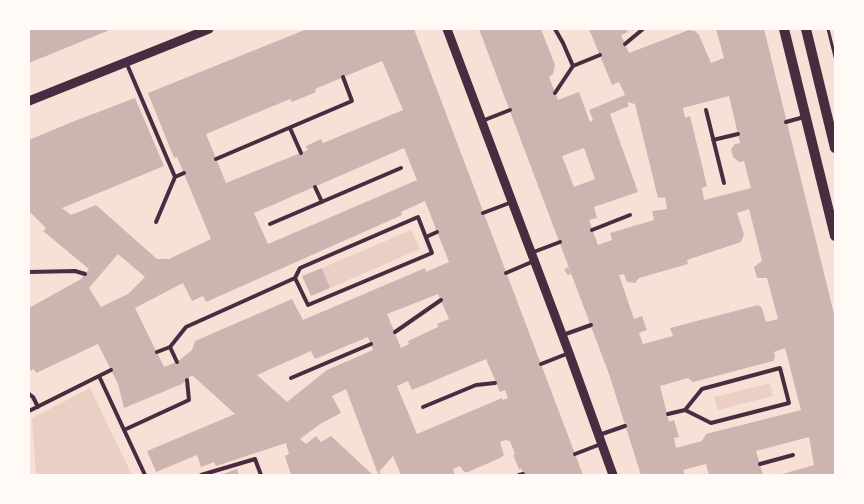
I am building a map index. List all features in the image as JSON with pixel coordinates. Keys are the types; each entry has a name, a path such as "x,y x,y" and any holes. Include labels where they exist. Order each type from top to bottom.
{"main road":[{"path":"784,29 835,236"},
{"path":"806,29 835,148"}],"street":[{"path":"29,101 209,29"},
{"path":"447,29 613,475"}],"lane":[{"path":"555,29 573,66"},
{"path":"625,44 643,29"},
{"path":"555,93 573,66 600,55"},
{"path":"126,62 175,177"},
{"path":"216,160 352,101 343,77"},
{"path":"482,120 510,110"},
{"path":"706,110 724,184"},
{"path":"786,122 806,117"},
{"path":"290,128 301,153"},
{"path":"713,140 738,134"},
{"path":"270,224 401,168"},
{"path":"156,222 175,177 184,173"},
{"path":"315,186 322,202"},
{"path":"484,213 512,202"},
{"path":"592,230 630,215"},
{"path":"156,352 170,347 186,327 295,278 300,268 418,217 432,253 308,305 295,278"},
{"path":"426,237 437,232"},
{"path":"506,272 560,242"},
{"path":"29,272 75,271 85,274"},
{"path":"395,332 441,300"},
{"path":"562,335 591,325"},
{"path":"291,378 371,344"},
{"path":"170,347 177,362"},
{"path":"541,364 569,353"},
{"path":"668,414 685,410 702,389 780,368 789,403 711,423 685,410"},
{"path":"29,411 111,370"},
{"path":"99,376 146,475"},
{"path":"124,430 189,400 187,380"},
{"path":"423,407 476,385 495,383"},
{"path":"29,394 33,397 38,407"},
{"path":"575,454 625,426"},
{"path":"760,464 793,455"},
{"path":"202,475 255,459 260,475"}],"path":[{"path":"828,29 835,57"}],"shaded area":[{"path":"411,230 420,249 330,288 322,268"},
{"path":"770,383 773,396 718,410 714,397"},
{"path":"90,388 132,475 36,475 32,418"}],"building":[{"path":"29,29 112,29 29,63"},
{"path":"307,29 414,29 583,475 524,475 513,455 515,454 510,441 505,440 500,442 504,455 468,472 464,472 460,466 453,469 455,475 401,475 393,456 379,472 382,475 377,475 346,389 332,396 341,413 320,424 300,439 306,444 316,436 321,442 331,436 373,475 291,475 285,456 289,454 286,443 216,466 214,462 201,467 197,455 156,472 147,451 235,414 192,375 182,384 124,408 118,384 98,344 36,373 34,369 29,371 29,308 81,279 89,269 43,231 46,228 29,211 29,140 135,98 164,166 62,208 71,215 96,205 157,259 169,259 211,239 177,157 174,158 148,93","holes":["382,61 403,110 323,143 321,139 306,146 308,150 226,183 206,134 290,99 292,102 316,92 315,89","404,148 417,180 268,244 254,213","425,201 449,262 426,272 425,268 303,320 292,299 195,341 192,350 177,362 164,367 135,308 183,283 192,301 203,296 206,302 402,215 401,212","118,254 145,277 128,294 101,307 89,288","438,294 449,319 437,324 438,327 408,341 409,344 401,348 387,314","368,337 373,350 327,370 287,402 257,375 311,351 315,359","486,359 500,392 505,390 508,398 503,400 502,398 417,434 397,386 408,381 412,390"]},
{"path":"479,29 541,29 555,65 553,74 549,77 558,100 579,92 590,122 593,120 589,110 625,95 619,82 612,85 589,29 626,29 628,32 621,35 629,53 689,30 695,31 699,35 711,63 724,58 716,29 764,29 835,318 835,475 779,475 814,465 809,437 756,451 763,475 709,475 706,464 683,470 685,475 641,475 609,374","holes":["729,96 740,143 735,144 731,149 733,157 739,162 744,161 751,188 704,200 702,188 707,186 690,116 685,118 683,108","627,102 635,104 658,198 665,197 667,209 652,211 654,220 610,233 612,240 598,245 589,220 597,218 594,207 638,192 610,114 629,106","584,148 595,179 574,187 562,156","749,209 762,261 754,267 757,278 767,278 778,319 766,322 762,308 758,305 670,328 673,336 643,344 639,333 647,330 642,316 634,319 619,275 624,274 627,282 635,283 639,278 688,264 687,260 741,242 744,234 737,213","785,348 801,410 706,434 702,441 676,448 674,438 679,437 674,420 669,422 660,386 688,378 693,382 773,361 775,357 774,352"]},
{"path":"568,267 571,274 568,275 564,270"},
{"path":"322,268 330,288 311,296 302,276"},
{"path":"237,469 239,475 220,475"}]}
